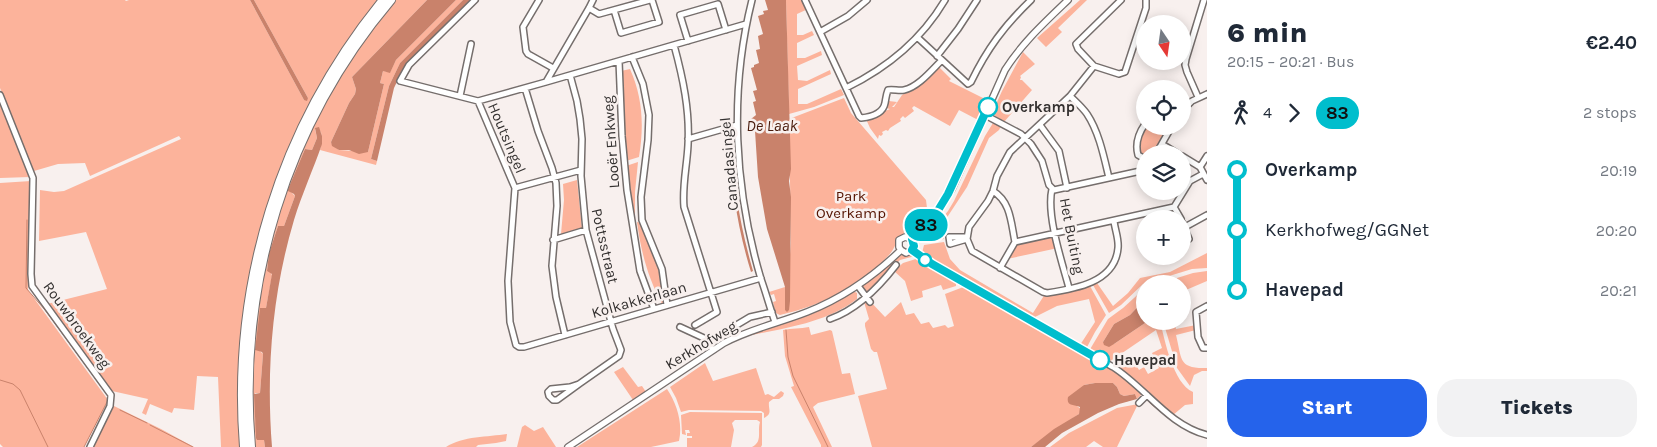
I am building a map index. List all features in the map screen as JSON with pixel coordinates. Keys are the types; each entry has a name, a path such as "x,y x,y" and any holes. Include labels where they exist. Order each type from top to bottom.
{"main road":[{"path":"244,447 242,384 246,315 258,250 273,197 292,147 317,97 348,46 383,0"},
{"path":"250,447 248,383 251,324 260,270 275,209 301,142 326,92 353,49 391,0"}],"street":[{"name":"Houtsingel","path":"475,0 408,65 400,80 478,101 515,188 508,304 515,342 518,346 524,347"},
{"path":"539,0 523,27 526,51 553,68"},
{"path":"546,82 590,8 592,0"},
{"path":"590,8 599,14 651,0 659,22 621,33 614,10"},
{"name":"Canadasingel","path":"752,0 746,24 739,72 737,125 739,168 743,202 751,239 775,322"},
{"path":"805,0 858,116 862,118 878,114 883,109 888,90 902,91 909,88 942,61"},
{"path":"820,32 848,16 868,0"},
{"path":"846,88 881,68 917,38 945,0"},
{"path":"937,56 977,0"},
{"path":"917,38 968,84 971,82 979,64 997,36 1031,0"},
{"path":"912,239 937,212 948,194 1005,70 1020,48 1036,30 1068,0"},
{"path":"1120,0 1076,44 1078,49 1094,66 1119,74 1125,72 1146,8 1146,0"},
{"path":"1198,97 1185,65 1204,0"},
{"path":"688,41 680,15 718,4 726,30"},
{"path":"478,101 746,24"},
{"path":"460,96 471,44"},
{"path":"674,45 686,98 688,142 684,207 717,312 695,325"},
{"name":"Looër Enkweg","path":"629,58 644,89 649,118 641,197 642,220 662,269 667,305"},
{"name":"Looër Enkweg","path":"619,61 622,136 627,190 640,271 654,309"},
{"path":"1094,66 1070,96 1010,152 997,176 988,201 969,226 966,238 972,251 1043,292 1090,284 1104,276 1109,270 1118,248 1114,221"},
{"name":"Pottsstraat","path":"570,75 580,119 582,139 581,173 586,230 611,321 620,344 621,353 579,384"},
{"path":"524,88 555,180 556,206 552,266 565,335"},
{"path":"1191,102 1207,94"},
{"name":"Rouwbroekweg","path":"0,95 33,178 32,286 111,395 110,406 90,447"},
{"path":"1070,96 1086,112 1091,122 1100,145 1109,178"},
{"path":"985,115 1026,138 1040,157 1048,183 1052,189 1067,188 1136,172"},
{"path":"688,142 737,125"},
{"path":"1040,125 1059,150 1067,188"},
{"path":"1162,144 1167,135"},
{"path":"1200,167 1207,156"},
{"path":"1191,162 1200,167 1207,180"},
{"path":"515,188 581,173"},
{"path":"1015,242 1174,207 1190,182 1203,174"},
{"name":"Het Buiting","path":"1052,189 1050,199 1069,288"},
{"path":"993,191 1001,196 1007,204 1015,242 1000,268"},
{"path":"1191,222 1207,215"},
{"path":"632,221 642,220"},
{"path":"553,240 586,230"},
{"path":"905,237 912,239 914,246 912,250 906,253 900,250 898,247 899,240 905,237"},
{"name":"Kerkhofweg","path":"568,447 713,350 740,335 816,309 858,286 900,250"},
{"path":"912,250 932,264 1113,367 1135,382 1180,424 1207,435"},
{"path":"830,319 846,312 866,296 896,265"},
{"name":"Kolkakkerlaan","path":"524,347 761,278"},
{"path":"858,286 870,302"},
{"path":"1207,306 1196,312 1198,338 1203,348 1207,348"},
{"path":"708,342 750,317 772,312"},
{"path":"680,327 703,338 713,350"},
{"path":"579,384 557,400 553,400 549,396 548,392 551,389 579,384"},
{"path":"1139,403 1147,395"}],"green space":[{"path":"0,0 250,0 304,100 308,98 254,0 381,0 339,54 267,210 243,447 221,447 218,377 197,376 194,410 174,408 172,413 150,404 146,415 142,413 148,399 112,391 47,304 107,289 86,232 39,241 40,190 64,191 181,139 179,136 90,176 85,163 58,164 34,171 0,88"},
{"path":"392,0 427,0 352,77 356,89 355,94 331,142 339,150 368,152 384,84 380,83 383,71 390,72 396,60 456,0 463,0 400,63 389,86 371,159 377,161 376,165 320,150 321,132 315,129 317,138 312,150 305,149 288,189 295,196 284,226 278,226 269,253 267,271 271,272 272,276 260,351 263,354 260,393 255,393 257,427 260,439 264,440 265,447 252,447 250,417 256,299 283,192 336,78"},
{"path":"786,0 804,0 808,9 797,14 797,35 803,35 812,31 814,35 797,43 797,58 805,58 821,51 822,55 797,66 798,80 807,81 830,70 831,74 798,89 798,104 807,104 841,89 844,95 814,107 789,114"},
{"path":"1080,0 1087,0 1058,28 1062,32 1046,47 1037,38"},
{"path":"1023,52 1035,64 1020,76 1020,80 1032,90 1004,122 994,115 997,102"},
{"path":"939,67 951,79 949,81 989,101 980,121 959,110 950,126 914,106 912,108 914,111 905,118 903,116 900,119 901,121 888,131 882,132 883,134 879,135 878,139 866,119 890,109 886,108 889,101 897,102 892,107 894,107 902,95 921,83"},
{"path":"630,69 640,101 642,134 639,157 626,161 621,71"},
{"path":"0,98 30,172 30,177 0,178"},
{"name":"Park Overkamp","path":"844,98 851,113 926,200 927,208 899,239 889,255 866,277 839,294 811,306 780,315 775,310 773,302 776,301 774,294 771,295 769,292 785,287 785,310 791,243 789,119"},
{"path":"993,123 1001,126 989,138 967,187 946,219 944,239 924,240 954,201"},
{"path":"1142,135 1164,135 1157,145 1140,145"},
{"path":"638,162 635,218 633,217 626,166"},
{"path":"577,180 582,228 561,234 564,200 563,184"},
{"path":"31,181 28,290 108,400 84,447 3,447 0,444 0,183"},
{"path":"637,222 641,223 659,265 665,303 662,304 646,264"},
{"path":"1055,235 1058,248 1007,259 1016,243"},
{"path":"944,242 950,259 960,270 1033,313 1045,294 1090,286 1106,315 1086,349 1080,345 1095,322 1089,299 1057,306 1033,318 922,253 924,245"},
{"path":"1207,253 1207,268 1192,269 1172,275 1155,275 1170,272 1184,265 1191,265 1191,261"},
{"path":"904,254 915,256 900,260 870,291 862,288 888,264"},
{"path":"919,258 956,281 956,286 943,290 941,285 922,291 923,297 911,301 905,281 894,271 903,263"},
{"path":"1207,271 1207,281 1191,288 1191,275 1187,275"},
{"path":"1097,283 1113,306 1136,283 1136,291 1109,313 1093,285"},
{"path":"966,286 1118,374 1142,394 1137,399 1135,394 1124,396 1120,394 1113,383 1084,385 1077,406 1081,409 1079,414 1031,447 872,447 858,396 887,389 877,352 871,349 865,326 869,319 864,302 868,299 885,317 901,302 906,315 914,313 921,324 929,322 933,328 945,325 948,328 954,326 945,294"},
{"path":"851,292 857,293 857,299 832,314 805,324 737,339 800,318"},
{"path":"1136,296 1136,309 1130,315 1114,324 1103,342 1114,344 1136,329 1156,330 1109,362 1089,351 1108,319"},
{"path":"1196,325 1196,330 1176,335 1181,356 1183,361 1191,367 1207,368 1207,371 1194,375 1190,386 1177,368 1166,330 1191,330 1191,326"},
{"path":"809,327 811,335 832,331 842,374 850,373 855,394 818,403 813,407 832,447 821,447 791,387 794,386 785,356 783,330"},
{"path":"1156,330 1162,330 1175,371 1186,387 1193,392 1193,404 1185,405 1173,415 1137,381 1118,368 1132,358 1139,370 1144,367 1148,374 1159,368 1152,353 1162,348"},
{"path":"705,363 713,381 756,368 765,395 768,394 774,397 781,391 784,393 783,396 769,402 769,413 764,418 764,413 761,411 689,410 681,412 670,387"},
{"path":"623,367 638,387 642,386 646,392 633,400 614,372"},
{"path":"667,389 674,401 678,414 680,427 679,441 651,447 577,447"},
{"path":"1138,404 1117,447 1103,447 1094,441 1086,447 1050,447 1069,433 1117,408"},
{"path":"114,406 161,429 194,447 93,447"},
{"path":"690,412 762,413 762,445 761,447 752,447 759,439 760,422 757,420 735,420 732,423 734,430 731,447 687,447 687,438 692,438 692,436 687,436 687,433 690,433 689,430 685,430 686,435 682,434 681,415"},
{"path":"525,425 534,431 543,427 556,447 517,447 522,427"},
{"path":"507,434 506,441 478,445 476,447 446,447 468,439"}],"water":[{"path":"250,0 254,0 308,98 307,101 304,100"},
{"path":"427,0 456,0 396,60 390,73 383,71 380,83 384,84 368,152 359,154 349,150 339,150 332,146 331,142 355,94 356,89 352,77"},
{"path":"463,0 470,0 404,67 394,88 377,161 371,159 389,86 400,63"},
{"name":"De Laak","path":"765,0 786,0 791,169 789,181 791,197 790,301 787,312 785,310 785,287 767,229 758,177 755,131 751,119 756,115 753,102 756,101 753,91 757,90 751,68 759,63 756,50 760,49 758,36 763,34 758,16 764,14 763,11 768,10"},
{"path":"319,127 322,144 300,201 280,276 272,332 270,418 272,447 265,447 264,440 257,440 256,438 254,394 260,393 263,354 255,350 260,308 266,308 272,274 267,271 269,253 278,226 284,226 295,196 288,189 305,149 312,150 317,138 315,128"},
{"path":"730,135 738,204 753,271 751,272 735,204 729,153 728,136"},
{"path":"1136,309 1136,329 1109,347 1104,345 1103,342 1114,324 1130,315"},
{"path":"1113,383 1120,394 1124,396 1135,394 1137,399 1098,413 1062,433 1045,447 1031,447 1054,429 1079,414 1080,407 1069,404 1068,397 1084,385"}],"waterway":[{"path":"27,220 26,288 45,310 108,396 108,400 84,447"},
{"name":"De Laak","path":"786,330 788,357 793,376 828,447"},
{"path":"0,380 13,384 20,390 48,447"},
{"path":"1150,403 1184,428 1207,438"},
{"path":"120,410 147,423"},
{"path":"150,425 193,447"}],"bus line":[{"name":"83","path":"988,107 952,189 937,212 912,239 914,243 912,250 932,264 1100,360"}],"place":[{"name":"Overkamp","path":"988,107"},
{"name":"Havepad","path":"1100,360"}]}
